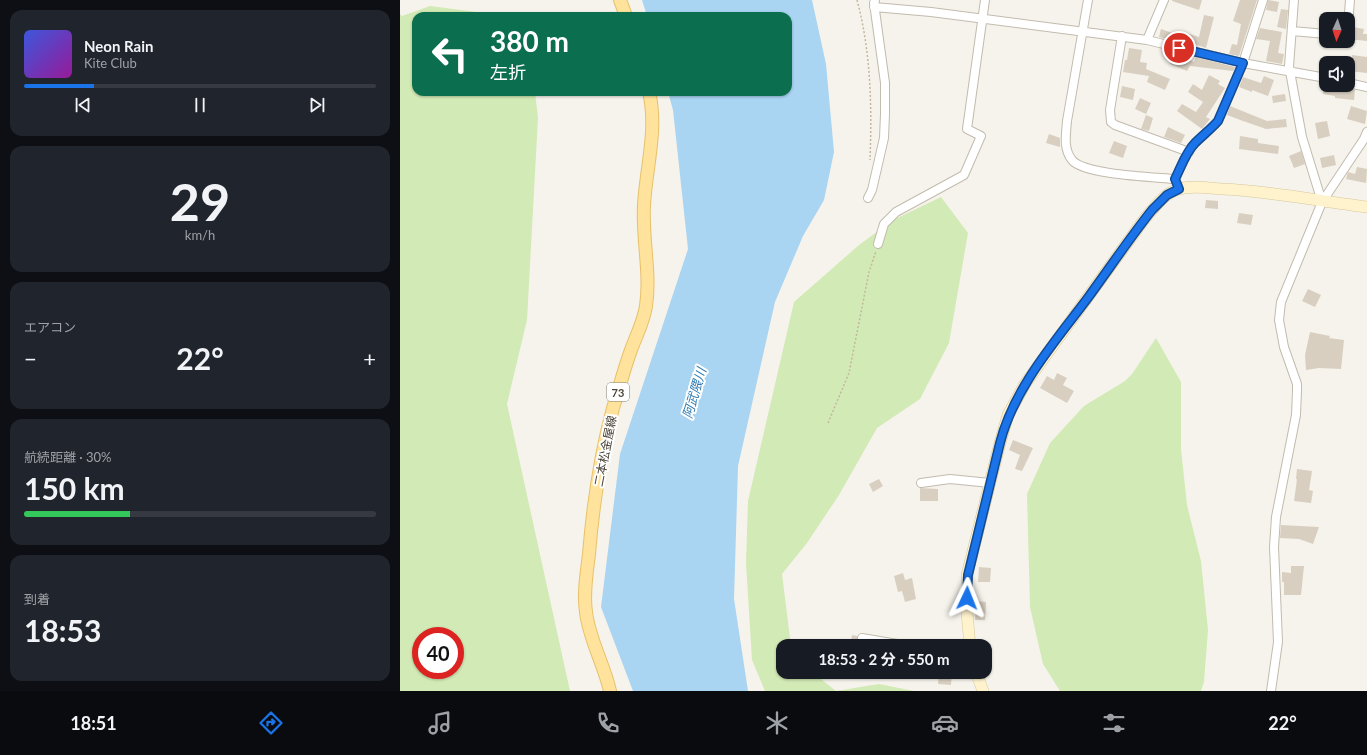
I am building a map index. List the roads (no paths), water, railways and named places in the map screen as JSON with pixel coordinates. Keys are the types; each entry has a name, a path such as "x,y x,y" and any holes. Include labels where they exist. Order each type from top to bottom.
{"main road":[{"path":"620,0 624,12"},
{"name":"二本松金屋線","path":"610,691 607,678 591,636 586,612 586,576 591,525 604,442 624,368 646,307 648,282 644,215 651,141 652,113 650,96"}],"street":[{"path":"878,244 884,224 896,212 964,175 981,136 967,129 985,0"},
{"path":"1088,0 1067,121 1066,141 1069,155 1073,161 1081,167 1195,187 1234,189 1367,207"},
{"path":"1147,40 1164,0"},
{"path":"969,639 966,613 968,575 1004,427 1018,396 1025,384 1152,210 1177,184 1189,152 1195,143 1212,129 1218,121 1243,63 1263,0"},
{"path":"1294,0 1289,66 1302,137 1322,202"},
{"path":"1349,12 1350,0"},
{"path":"868,198 872,190 884,138 886,83 874,2 931,12 1147,40 1243,63 1319,77"},
{"path":"1292,31 1319,33"},
{"path":"1122,36 1110,110 1111,122 1115,125 1189,152"},
{"path":"1355,84 1367,87"},
{"path":"1271,691 1278,642 1274,547 1276,517 1296,415 1297,391 1297,384 1284,347 1279,320 1281,302 1322,202 1364,139 1367,132"},
{"path":"921,483 950,479 990,483"},
{"path":"862,638 868,639"},
{"path":"979,679 983,691"}],"water":[{"name":"阿武隈川","path":"642,0 812,0 826,64 834,152 824,200 803,236 775,302 738,466 734,599 748,691 633,691 601,607 620,454 688,249 673,110 669,96 792,96 792,12 646,12"}]}
